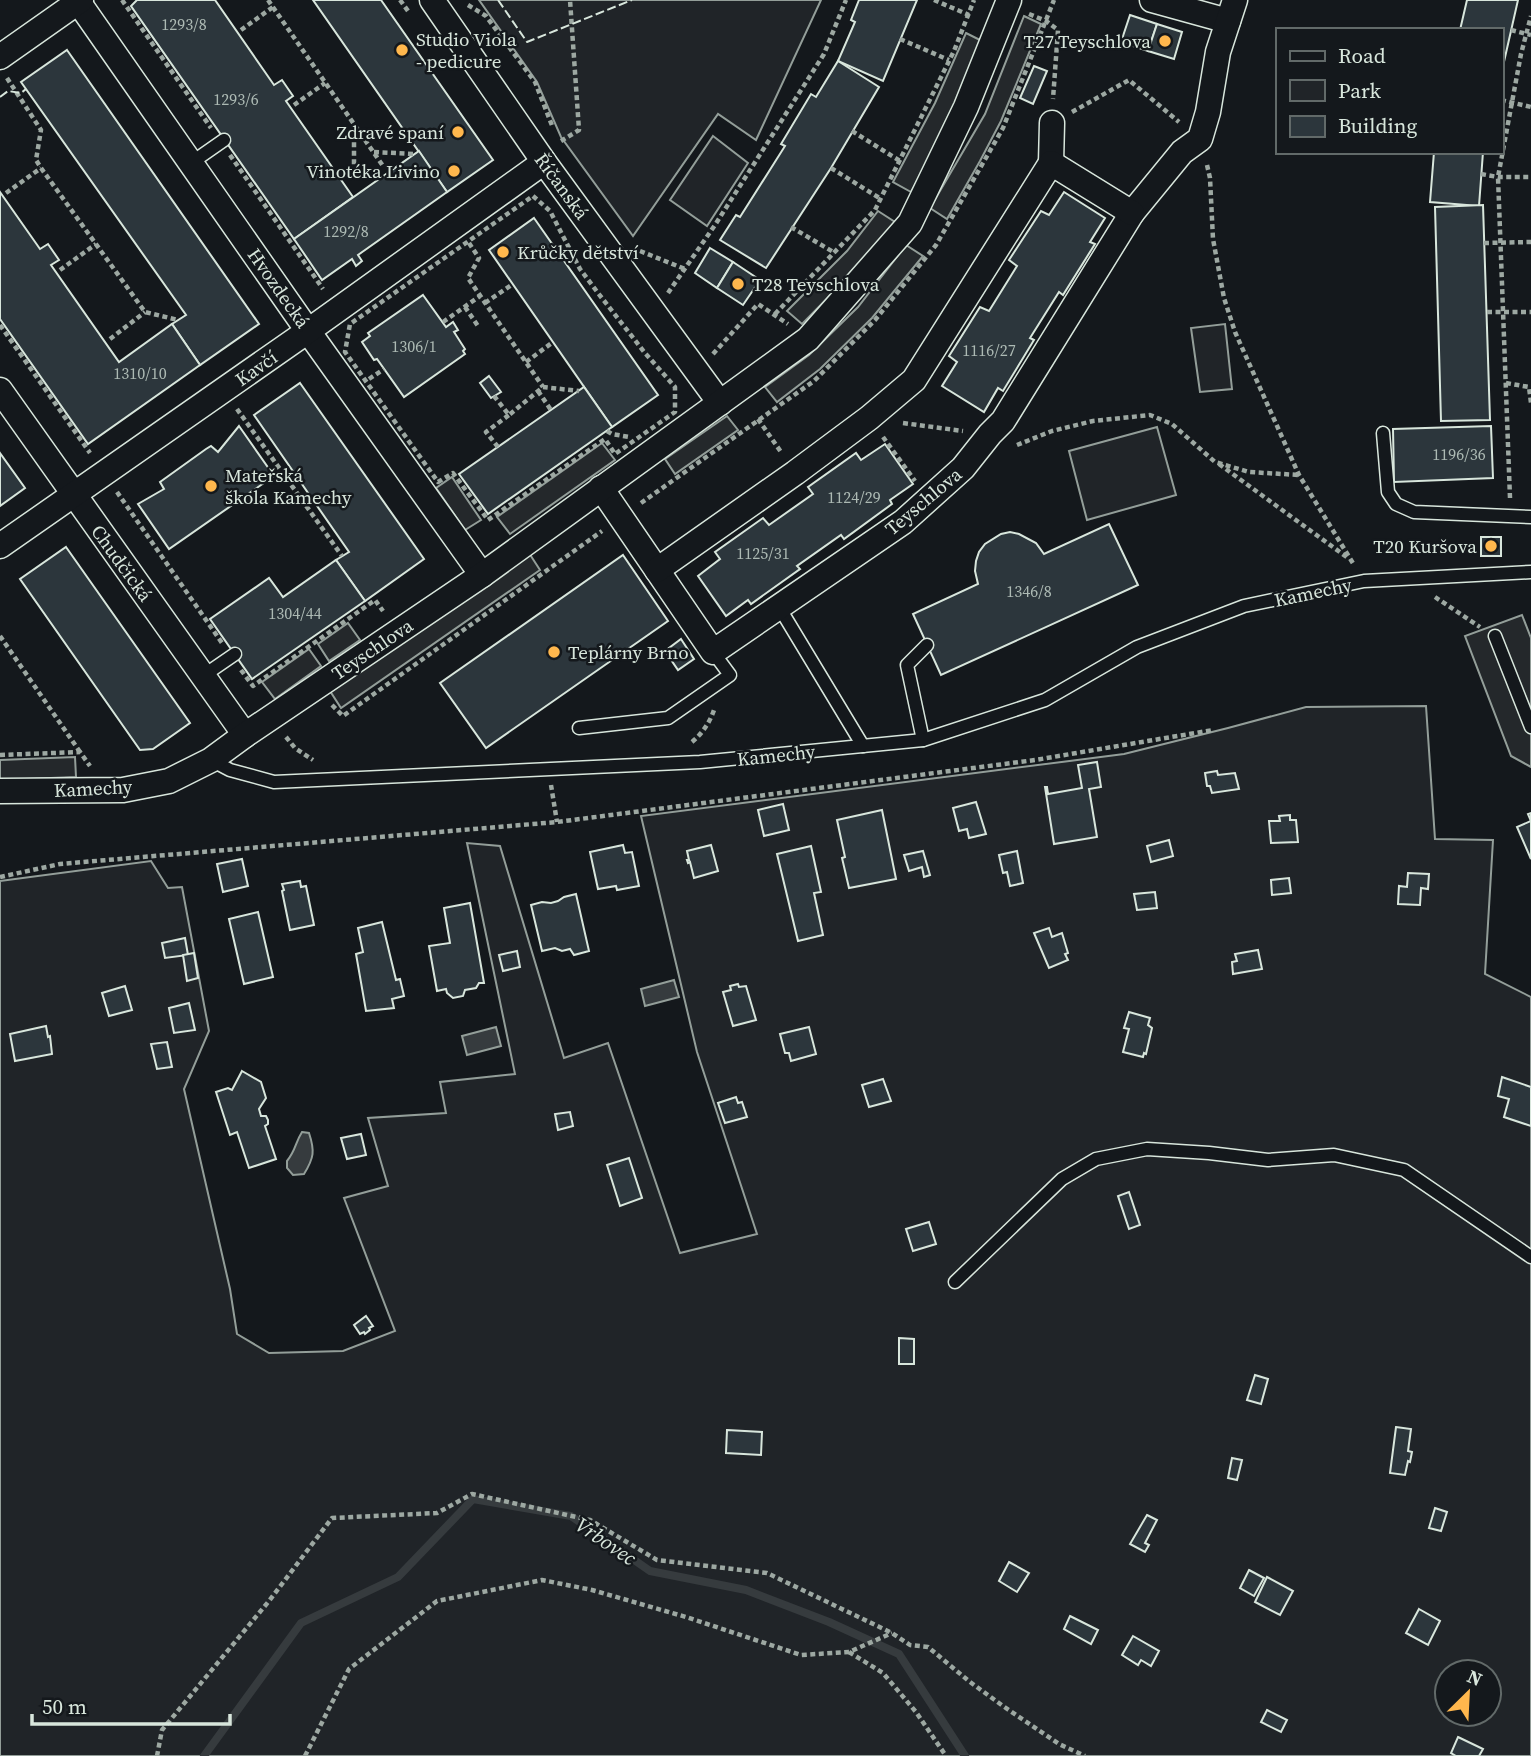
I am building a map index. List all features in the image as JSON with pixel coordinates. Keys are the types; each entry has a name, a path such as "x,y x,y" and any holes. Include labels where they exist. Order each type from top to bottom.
{"street":[{"name":"Říčanská","path":"432,0 544,162 720,403"},
{"name":"Teyschlova","path":"211,760 482,575 808,339 910,223 966,107 1009,0"},
{"path":"1152,0 1231,11 1218,52 1208,112 1200,139"},
{"path":"0,57 79,1"},
{"name":"Hvozdecká","path":"79,1 308,331 482,575"},
{"path":"657,569 795,474 914,380 1051,163 1052,124"},
{"name":"Teyschlova","path":"713,652 903,522 963,468 1003,421 1132,213 1182,152 1200,139"},
{"name":"Kavčí","path":"0,546 544,162"},
{"path":"1051,163 1132,213"},
{"name":"Chudčická","path":"0,390 245,735"},
{"path":"601,488 713,652"},
{"name":"Kamechy","path":"0,791 124,790 169,781 211,760"}],"lane":[{"path":"191,163 223,141"},
{"path":"1383,433 1388,492 1396,504 1414,512 1531,517"},
{"name":"Kamechy","path":"211,760 230,770 274,782 700,762 923,740 1045,700 1137,647 1244,606 1364,581 1531,572"},
{"path":"779,607 863,746"},
{"path":"1495,636 1531,727"},
{"path":"923,740 907,665 927,645"},
{"path":"579,728 668,718 730,675 713,652"},
{"path":"203,676 233,655"},
{"path":"955,1282 1062,1180 1096,1159 1147,1149 1268,1160 1334,1155 1404,1170 1531,1258"}],"path":[{"path":"122,0 223,141 330,299"},
{"path":"268,0 383,166"},
{"path":"400,0 408,11"},
{"path":"561,141 579,130 570,0"},
{"path":"668,294 824,54 846,0"},
{"path":"934,0 969,15"},
{"path":"775,314 875,210 949,60 974,0"},
{"path":"241,30 273,7"},
{"path":"1503,151 1531,16"},
{"path":"1045,21 1058,30 1052,124"},
{"path":"1511,30 1529,34"},
{"path":"900,39 949,60"},
{"path":"1052,124 1129,80 1200,139 1210,177 1213,239 1224,298 1235,332 1299,474 1364,581"},
{"path":"294,105 325,83"},
{"path":"16,91 41,130 36,160 41,168 145,312 178,320"},
{"path":"1503,101 1531,107"},
{"path":"344,176 354,169 354,125"},
{"path":"852,131 900,161"},
{"path":"373,152 415,154"},
{"path":"1502,154 1498,177 1511,516"},
{"path":"5,193 41,168"},
{"path":"831,168 881,199"},
{"path":"1481,174 1531,177"},
{"path":"605,439 615,454 637,439 675,412 675,387 598,293 580,268 550,211 533,196 350,324 345,352 438,482 453,473 488,520 581,452 605,439 610,432 637,439"},
{"path":"791,228 835,253"},
{"path":"468,241 479,258 468,278 543,387"},
{"path":"1484,243 1531,242"},
{"path":"60,270 96,244"},
{"path":"637,250 685,269"},
{"path":"485,303 513,284"},
{"path":"443,322 480,296"},
{"path":"711,355 758,303 808,339"},
{"path":"465,307 478,326"},
{"path":"110,339 145,312"},
{"path":"1487,312 1531,312"},
{"path":"0,325 253,686 373,598 385,614"},
{"path":"526,362 553,342"},
{"path":"366,381 384,369"},
{"path":"1506,383 1529,387 1531,403"},
{"path":"498,447 486,432 543,387 579,391"},
{"path":"538,391 551,410"},
{"path":"494,396 509,415"},
{"path":"235,406 342,556"},
{"path":"869,418 990,434 1011,447 1052,431 1093,421 1150,415 1172,424 1215,462 1350,559"},
{"path":"869,418 928,499"},
{"path":"758,419 795,474"},
{"path":"1215,462 1249,472 1299,474"},
{"path":"1408,579 1495,636"},
{"path":"0,636 94,771"},
{"path":"689,744 698,737 712,718 717,698 712,687"},
{"path":"0,877 60,864 557,822 1035,760 1213,730"},
{"path":"282,732 295,748 323,766"},
{"path":"0,755 80,752"},
{"path":"548,769 557,822"},
{"path":"157,1756 162,1730 269,1601 332,1518 437,1513 472,1494 590,1520 657,1560 767,1573 892,1633 910,1645 928,1647 1003,1706 1059,1744 1085,1756"},
{"path":"305,1756 349,1669 437,1601 542,1580 592,1590 686,1617 801,1655 849,1652 892,1633"},
{"path":"849,1652 883,1673 916,1712 946,1756"}],"green space":[{"path":"479,0 821,0 756,140 718,114 633,236 561,137 537,82"},
{"path":"713,136 748,163 707,226 670,200"},
{"path":"1225,324 1232,389 1200,392 1191,328"},
{"path":"1157,427 1176,495 1087,520 1069,451"},
{"path":"1426,706 1435,839 1493,840 1485,974 1531,997 1531,1756 0,1756 0,881 151,861 168,888 182,887 209,1031 184,1089 230,1289 237,1334 269,1353 343,1351 395,1331 344,1198 388,1186 368,1118 446,1113 440,1082 515,1074 467,843 500,846 564,1058 608,1043 680,1253 757,1234 697,1052 641,816 1124,754 1306,707"}],"shaded area":[{"path":"1024,16 1041,24 1001,121 947,219 930,208 985,114"},
{"path":"966,33 984,42 956,111 911,192 893,182 935,103"},
{"path":"878,211 895,222 863,262 802,324 787,311 847,251"},
{"path":"906,245 923,256 872,318 820,369 777,402 765,387 809,355 858,307"},
{"path":"727,416 738,430 675,474 665,459"},
{"path":"602,443 615,460 510,534 497,517"},
{"path":"452,477 481,520 465,530 436,488"},
{"path":"529,553 540,570 341,708 330,691"},
{"path":"1522,615 1531,638 1531,767 1511,756 1465,636"},
{"path":"348,623 360,640 329,661 318,644"},
{"path":"309,649 321,666 275,699 262,682"},
{"path":"75,757 76,777 0,780 0,760"},
{"path":"674,980 679,997 645,1006 641,989"},
{"path":"496,1027 501,1046 467,1055 462,1036"},
{"path":"302,1132 309,1133 312,1154 304,1174 293,1175 287,1168 287,1161"}],"building":[{"path":"137,0 215,0 274,85 282,80 293,96 286,101 353,197 294,239 131,6"},
{"path":"313,0 381,0 493,160 447,192"},
{"path":"859,0 917,0 883,81 838,61 855,22 851,20"},
{"path":"1467,0 1518,0 1503,66 1503,28 1460,28"},
{"path":"1130,15 1157,24 1148,51 1121,42"},
{"name":"T27 Teyschlova","path":"1157,24 1182,32 1174,59 1148,51"},
{"path":"67,50 259,324 200,365 172,324 186,315 21,82"},
{"path":"838,61 879,87 831,168 766,268 720,240 736,215 740,217 785,146 781,144 811,94 816,97"},
{"path":"1034,66 1047,71 1033,104 1020,98"},
{"path":"419,151 447,192 358,255 362,261 356,266 352,259 322,280 294,239"},
{"path":"1434,154 1483,154 1479,206 1430,202"},
{"path":"0,192 40,249 48,244 59,260 51,265 119,362 172,324 200,365 88,444 0,319"},
{"path":"1064,192 1105,218 1090,242 1095,244 1063,295 1059,292 1030,338 1034,340 1003,391 998,388 984,412 942,386 957,362 949,356 980,307 989,311 1017,266 1009,260 1041,211 1049,215"},
{"path":"1483,205 1490,420 1441,421 1435,207"},
{"path":"534,218 658,395 612,427 489,250"},
{"path":"710,248 733,262 717,288 695,273"},
{"name":"T28 Teyschlova","path":"733,262 760,280 743,305 717,288"},
{"path":"423,295 446,327 453,322 458,330 454,332 465,349 465,354 404,397 362,342 370,336 368,333"},
{"path":"489,376 501,392 491,398 480,383"},
{"path":"300,383 424,559 365,601 336,560 349,552 254,415"},
{"path":"584,387 612,427 488,514 459,474"},
{"name":"Mateřská škola Kamechy","path":"239,426 274,476 169,549 138,504 164,489 160,482 206,449 211,446 218,452"},
{"path":"1491,426 1493,478 1394,482 1393,429"},
{"path":"885,444 913,484 890,500 892,504 844,539 841,535 797,566 800,569 751,604 748,600 726,616 698,576 720,559 715,552 763,518 769,525 813,494 808,487 856,453 861,460"},
{"path":"0,453 25,488 0,506"},
{"path":"1109,524 1138,585 941,675 913,614 978,584 976,561 985,544 1010,532 1036,543 1044,554"},
{"name":"T20 Kuršova","path":"1481,537 1501,537 1501,556 1481,556"},
{"path":"66,547 190,723 153,749 140,750 20,579"},
{"name":"Teplárny Brno","path":"623,555 668,621 486,748 440,683"},
{"path":"336,560 365,601 252,679 210,619 269,578 283,597"},
{"path":"681,639 694,659 678,670 665,651"},
{"path":"1097,762 1101,787 1089,789 1097,837 1054,844 1045,787 1048,794 1082,788 1078,765"},
{"path":"1217,771 1218,775 1235,773 1239,789 1212,793 1210,786 1207,786 1205,773"},
{"path":"976,802 986,834 969,838 967,829 959,831 953,808"},
{"path":"783,804 789,830 764,836 758,810"},
{"path":"882,810 896,879 849,888 837,820"},
{"path":"1290,815 1290,820 1296,820 1298,842 1271,843 1269,821 1280,821 1279,816"},
{"path":"1531,821 1531,859 1517,827"},
{"path":"1169,840 1173,856 1151,862 1147,846"},
{"path":"623,845 625,853 632,852 639,886 617,890 616,886 598,889 590,852"},
{"path":"711,845 718,871 694,878 687,860 687,851"},
{"path":"811,846 821,892 814,893 823,935 798,941 777,854"},
{"path":"923,851 930,875 924,877 922,867 909,871 904,855"},
{"path":"1017,851 1023,883 1010,886 1007,872 1003,873 999,855"},
{"path":"242,859 248,886 223,892 217,864"},
{"path":"1408,873 1429,874 1428,889 1421,888 1420,905 1398,904 1399,886 1407,887"},
{"path":"1289,878 1291,893 1272,895 1271,880"},
{"path":"300,881 301,887 306,886 314,925 290,930 282,884"},
{"path":"1155,892 1157,908 1137,910 1134,894"},
{"path":"576,894 589,951 574,955 570,949 542,951 531,905 551,903"},
{"path":"470,903 484,983 465,990 463,996 453,998 446,989 437,991 429,946 450,943 444,908"},
{"path":"258,912 273,977 244,984 229,919"},
{"path":"382,922 396,980 400,979 404,996 392,999 394,1008 366,1011 356,954 363,952 358,928"},
{"path":"1049,928 1052,937 1062,933 1068,960 1049,968 1034,933"},
{"path":"185,938 188,955 165,958 162,943"},
{"path":"1258,950 1262,969 1233,974 1232,962 1237,961 1235,954"},
{"path":"517,951 520,967 503,971 499,955"},
{"path":"194,953 198,978 187,981 183,955"},
{"path":"738,984 739,987 746,986 756,1020 733,1026 723,992"},
{"path":"125,986 132,1010 109,1016 102,993"},
{"path":"189,1003 195,1030 174,1033 169,1008"},
{"path":"1129,1012 1150,1018 1148,1025 1152,1028 1143,1057 1123,1052 1129,1029 1124,1028"},
{"path":"46,1026 52,1054 15,1061 10,1034"},
{"path":"809,1027 816,1054 791,1061 789,1053 785,1053 780,1034"},
{"path":"167,1042 172,1067 157,1069 151,1044"},
{"path":"242,1071 261,1082 266,1098 259,1109 261,1116 266,1116 268,1120 265,1126 276,1159 249,1168 237,1132 230,1135 216,1092 228,1088 232,1090"},
{"path":"1502,1077 1531,1087 1531,1126 1504,1117 1509,1099 1498,1096"},
{"path":"883,1079 891,1101 869,1107 862,1085"},
{"path":"736,1097 738,1103 742,1102 747,1117 725,1123 718,1103"},
{"path":"570,1112 573,1126 558,1130 555,1114"},
{"path":"361,1134 366,1155 347,1159 341,1138"},
{"path":"629,1158 642,1198 620,1206 607,1165"},
{"path":"1129,1192 1140,1225 1129,1229 1118,1196"},
{"path":"929,1222 936,1244 913,1251 906,1229"},
{"path":"366,1316 373,1326 365,1334 360,1334 354,1325"},
{"path":"899,1338 914,1339 914,1364 899,1364"},
{"path":"1255,1375 1268,1379 1261,1404 1247,1400"},
{"path":"1396,1427 1411,1429 1408,1451 1412,1452 1405,1475 1390,1473"},
{"path":"727,1430 762,1432 761,1455 726,1453"},
{"path":"1232,1458 1242,1460 1237,1480 1228,1478"},
{"path":"1435,1508 1447,1512 1441,1531 1429,1528"},
{"path":"1147,1515 1157,1520 1145,1543 1149,1545 1145,1552 1130,1544"},
{"path":"1009,1562 1029,1573 1017,1592 999,1581"},
{"path":"1249,1570 1264,1578 1254,1596 1240,1588"},
{"path":"1267,1577 1293,1591 1280,1615 1255,1602"},
{"path":"1419,1609 1440,1621 1428,1645 1406,1633"},
{"path":"1070,1616 1098,1630 1091,1644 1064,1629"},
{"path":"1133,1636 1159,1651 1151,1666 1141,1660 1138,1665 1122,1655"},
{"path":"1267,1710 1287,1720 1281,1732 1261,1722"},
{"path":"1458,1737 1483,1749 1479,1756 1456,1756 1451,1753"}],"waterway":[{"name":"Vrbovec","path":"204,1756 301,1623 398,1577 473,1499 571,1516 650,1571 746,1590 829,1622 899,1654 965,1756"}],"fence":[{"path":"498,0 527,42 632,0"},
{"path":"0,97 8,91 21,93 26,89"}],"place":[{"name":"T27 Teyschlova","path":"1165,41"},
{"name":"Studio Viola - pedicure","path":"402,50"},
{"name":"Zdravé spaní","path":"458,132"},
{"name":"Vinotéka Livino","path":"454,171"},
{"name":"Krůčky dětství","path":"503,252"},
{"name":"T28 Teyschlova","path":"738,284"},
{"name":"Mateřská škola Kamechy","path":"211,486"},
{"name":"T20 Kuršova","path":"1491,546"},
{"name":"Teplárny Brno","path":"554,652"}]}
